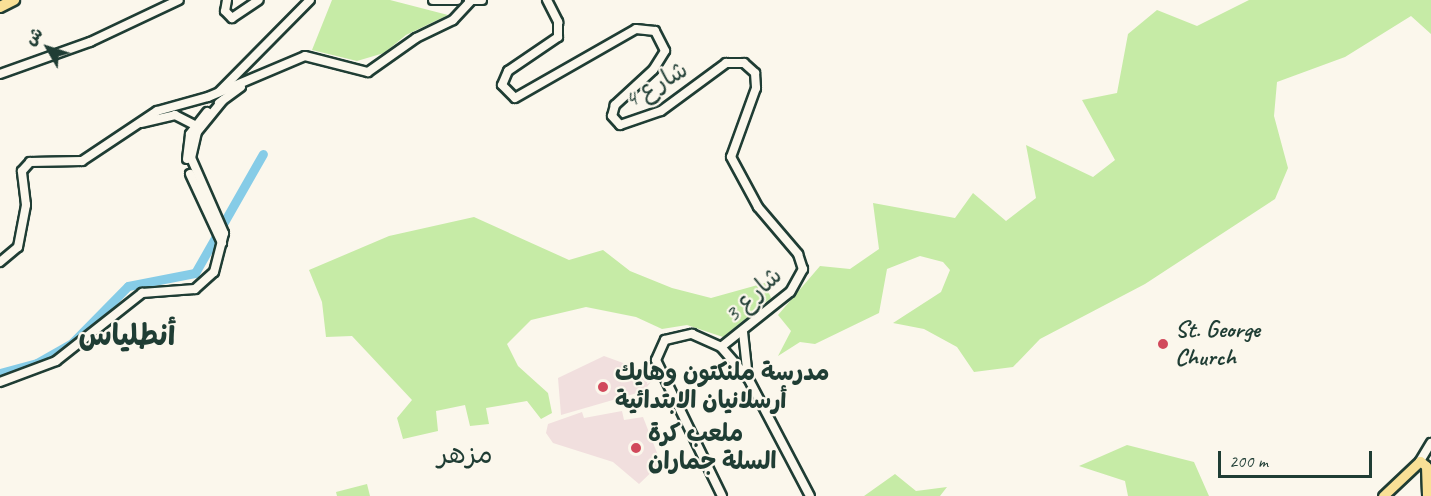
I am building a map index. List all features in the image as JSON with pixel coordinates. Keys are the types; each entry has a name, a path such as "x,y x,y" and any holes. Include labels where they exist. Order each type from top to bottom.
{"highway":[{"path":"0,7 14,0"}],"main road":[{"path":"1383,496 1420,461 1426,466 1427,496"}],"street":[{"path":"0,74 90,42 179,0"},
{"path":"227,0 225,11 232,18 259,0"},
{"path":"218,225 187,164 195,125 310,0"},
{"path":"433,0 457,0"},
{"path":"0,262 18,247 27,165 82,161 136,122 220,97 254,78 311,55 355,73 368,72 465,10 471,0 482,0"},
{"name":"شارع 4","path":"549,3 558,22 555,42 508,71 502,85 510,96 525,97 586,53 636,29 655,31 665,51 653,70 615,105 612,116 620,125 661,111 726,63 751,67 756,88 730,148 742,178"},
{"path":"0,382 57,361 142,293 200,286 219,263 221,241 218,225 191,158 197,132 220,97"},
{"path":"136,122 175,115 195,125"},
{"name":"شارع 3","path":"722,347 743,332 795,286 803,269 798,254 765,216 742,178"},
{"path":"743,332 748,378"},
{"path":"722,496 656,360 665,340 684,334 722,347 748,378 810,496"},
{"path":"1420,461 1431,443"}],"shaded area":[{"name":"مدرسة ملنكتون وهايك أرسلانيان الابتدائية","path":"604,356 656,375 644,391 561,415 558,378"},
{"path":"622,411 624,420 643,417 661,463 639,484 613,462 553,443 546,433 548,424 582,412 584,418"}],"green space":[{"path":"332,0 390,0 448,15 406,35 384,53 357,61 312,50"},
{"path":"1249,0 1431,0 1431,34 1411,16 1345,57 1277,82 1274,116 1288,168 1275,199 1145,284 1040,339 1013,367 974,372 957,347 924,329 893,323 941,292 950,270 943,262 920,256 887,269 879,313 815,344 800,342 778,356 791,331 778,315 820,266 850,269 879,249 873,203 955,218 973,193 1006,221 1036,198 1026,145 1093,177 1115,160 1082,100 1117,93 1128,34 1157,10 1197,26"},
{"path":"474,217 569,260 603,250 630,271 672,288 711,298 765,283 771,298 723,337 687,325 662,329 636,317 586,307 531,320 507,344 518,366 548,393 552,413 541,419 527,401 486,408 489,424 470,426 465,405 436,411 438,431 403,439 397,418 412,400 352,336 326,337 322,302 309,270 389,236"},
{"path":"1127,445 1194,462 1209,496 1128,496 1125,481 1079,466"},
{"path":"895,474 916,491 947,487 940,496 864,496"},
{"path":"367,484 370,496 337,496 336,492"}],"waterway":[{"path":"0,373 37,363 72,343 128,286 195,273 263,154"}],"place":[{"name":"St. George Church","path":"1163,344"},
{"name":"مدرسة ملنكتون وهايك أرسلانيان الابتدائية","path":"603,387"},
{"name":"ملعب كرة السلة جماران","path":"636,448"}],"district":[{"name":"أنطلياس","path":"127,335"},
{"name":"مزهر","path":"465,455"}]}
